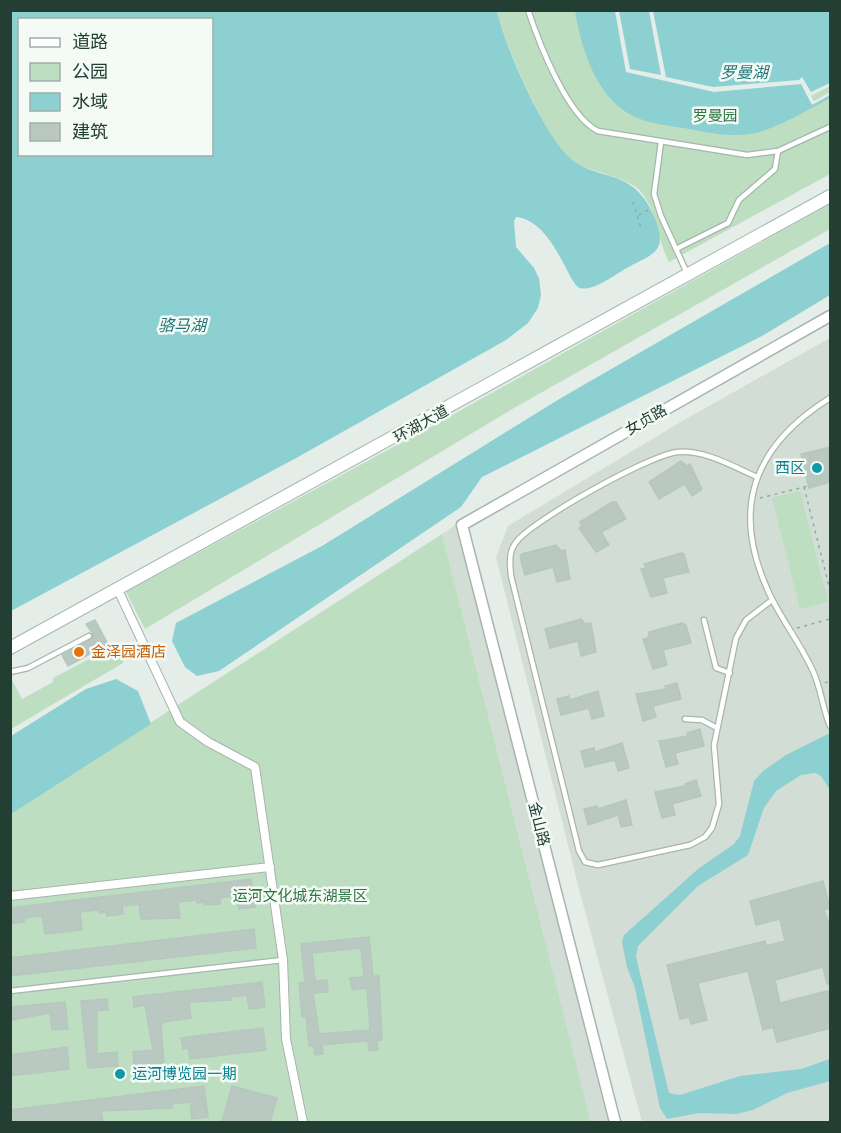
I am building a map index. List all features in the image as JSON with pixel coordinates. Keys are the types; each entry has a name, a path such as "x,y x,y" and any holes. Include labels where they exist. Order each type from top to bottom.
{"main road":[{"name":"环湖大道","path":"10,648 831,196"}],"street":[{"name":"女贞路","path":"462,525 831,316"},
{"name":"金山路","path":"462,525 615,1122"},
{"path":"118,590 180,722 208,742 255,767 283,960 286,1039 303,1122"},
{"path":"10,896 270,867"}],"lane":[{"path":"528,10 570,102 588,125 606,132 728,153 764,154 778,151 831,127"},
{"path":"661,142 654,194 688,276"},
{"path":"676,249 728,223 740,200 775,169 778,151"},
{"path":"830,724 814,674 772,600 755,555 750,522 751,501 757,477 773,446 802,419 831,398"},
{"path":"757,477 697,453 680,452 662,456 562,509 516,541 510,554 514,587 579,851 585,862 603,864 690,845 705,837 712,828 718,812 714,745 740,629 756,611 772,600"},
{"path":"704,620 716,668 730,673"},
{"path":"10,672 28,668 89,636"},
{"path":"685,719 702,720 717,728"},
{"path":"10,991 283,960"}],"path":[{"path":"633,202 641,228"},
{"path":"637,215 651,208"},
{"path":"751,501 808,486"},
{"path":"804,487 831,590"},
{"path":"790,629 831,619"}],"shaded area":[{"path":"830,338 830,1122 642,1122 579,889 496,557 508,526 684,420"},
{"path":"457,524 610,1122 591,1122 442,534"}],"green space":[{"name":"罗曼园","path":"497,11 830,11 830,174 669,262 654,216 640,191 627,182 573,161 551,134 517,68"},
{"path":"830,204 830,229 514,408 145,629 126,592 456,413"},
{"path":"800,491 828,602 800,609 772,498"},
{"name":"运河文化城东湖景区","path":"442,534 591,1122 11,1122 11,813"},
{"path":"116,645 124,657 123,663 11,729 11,678 22,699 53,682 53,678"}],"water":[{"name":"骆马湖","path":"11,10 497,11 507,44 523,81 541,118 560,147 572,160 623,181 635,189 646,201 659,232 660,240 655,252 603,282 585,289 575,284 550,240 540,229 529,221 516,217 514,221 516,247 534,268 539,278 541,295 538,308 528,323 506,340 298,457 11,611"},
{"name":"罗曼湖","path":"575,11 830,11 830,83 807,95 813,104 830,95 830,98 756,133 729,135 645,121 625,111 602,88 587,59"},
{"path":"830,243 830,295 762,336 482,477 461,507 219,671 197,676 185,667 172,641 176,623 322,546 561,398"},
{"path":"116,679 138,691 151,724 11,814 11,736 86,689"},
{"path":"830,733 830,790 821,776 815,773 801,775 776,791 764,808 748,855 698,886 638,946 636,957 669,1093 680,1095 740,1076 801,1069 830,1059 830,1081 787,1093 753,1110 736,1114 699,1113 667,1119 660,1108 635,988 627,967 622,942 624,935 698,869 734,844 740,836 754,781 763,771 786,755"}],"pier":[{"path":"615,11 619,11 630,69 661,75 649,11 653,11 666,77 713,87 799,80 802,77 811,92 830,83 830,86 811,96 814,101 830,92 830,95 812,105 801,84 714,92 626,72"}],"building":[{"name":"西区","path":"831,447 831,482 809,488 801,454"},
{"path":"681,461 687,466 690,464 702,489 692,496 685,484 659,499 649,482"},
{"path":"612,502 616,502 626,519 601,532 609,545 596,552 579,528 582,526 580,522"},
{"path":"556,545 561,551 565,550 570,579 557,582 553,567 525,575 520,557 522,554"},
{"path":"684,554 689,572 663,578 667,593 651,597 641,569 646,568 644,564"},
{"path":"581,619 585,624 591,623 596,652 581,656 578,641 550,648 545,629"},
{"path":"95,620 108,644 68,666 62,655 92,639 93,634 86,624"},
{"path":"682,623 686,625 691,643 663,650 667,665 653,669 643,639 648,638 649,632"},
{"path":"677,683 681,699 653,706 656,717 643,721 636,694 666,689 665,686"},
{"path":"598,691 604,716 592,719 589,708 561,715 557,699 569,696 570,700"},
{"path":"700,729 704,746 675,753 678,764 666,767 659,741 688,736 687,733"},
{"path":"622,743 629,768 618,771 615,760 585,767 581,751 594,748 595,752"},
{"path":"696,780 701,796 672,804 675,815 662,818 655,792 685,786"},
{"path":"626,800 632,825 621,827 618,815 588,825 584,809 597,806 598,809"},
{"path":"251,879 255,907 239,909 237,895 220,898 220,904 204,905 204,902 197,903 197,900 178,902 180,918 141,919 139,904 122,906 123,914 107,916 106,912 99,913 99,910 80,912 82,930 45,934 42,916 24,918 25,922 10,924 10,908"},
{"path":"823,881 830,908 824,910 831,929 831,984 827,984 823,967 775,980 780,1003 831,990 831,1028 777,1042 773,1027 763,1030 748,971 698,983 707,1020 691,1024 689,1017 680,1019 667,965 765,941 766,946 785,941 780,919 756,925 750,901"},
{"path":"254,929 256,948 10,976 10,958"},
{"path":"369,937 373,976 379,976 382,1040 377,1041 378,1050 369,1051 368,1041 351,1042 322,1045 323,1054 315,1055 314,1046 309,1046 306,1016 302,1017 299,983 305,982 301,944","holes":["361,948 364,977 350,978 352,990 367,988 370,1030 319,1034 313,993 328,992 327,980 315,981 312,953"]},
{"path":"262,982 265,1007 249,1009 247,995 231,997 231,1000 189,1002 191,1018 163,1022 161,1025 164,1063 134,1065 133,1052 153,1050 145,1005 134,1007 133,997"},
{"path":"107,999 108,1010 97,1011 97,1054 117,1052 118,1066 88,1068 81,1001"},
{"path":"65,1002 68,1029 52,1030 50,1013 12,1020 11,1007"},
{"path":"263,1028 266,1050 190,1059 188,1048 183,1049 181,1038"},
{"path":"67,1047 69,1069 10,1076 10,1055"},
{"path":"204,1086 208,1117 192,1119 190,1102 172,1104 172,1108 101,1111 103,1122 10,1122 10,1110"},
{"path":"232,1086 277,1098 270,1122 222,1122"}],"place":[{"name":"西区","path":"817,468"},
{"name":"金泽园酒店","path":"79,652"},
{"name":"运河博览园一期","path":"120,1074"}]}
